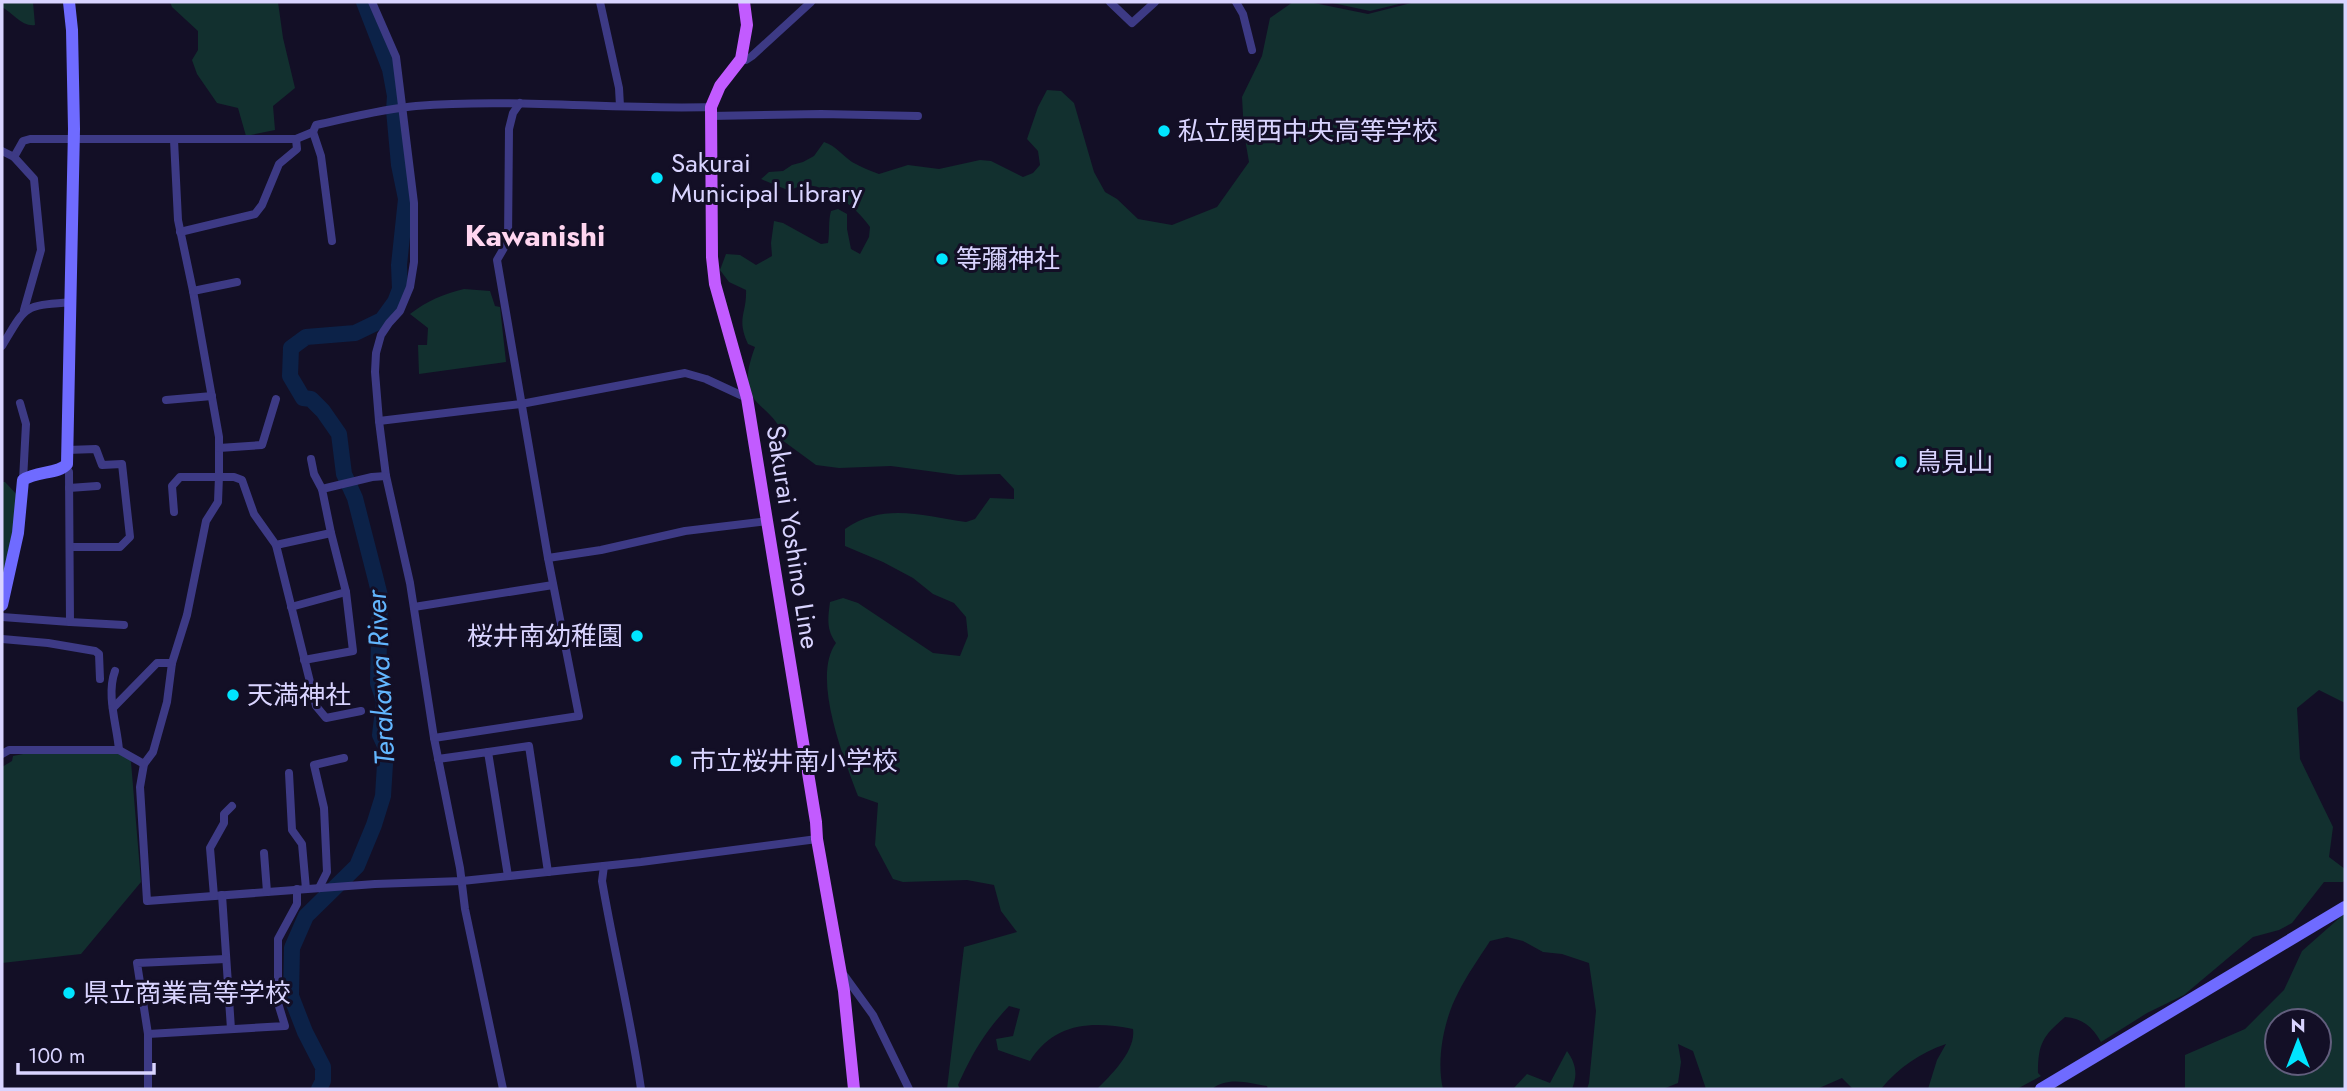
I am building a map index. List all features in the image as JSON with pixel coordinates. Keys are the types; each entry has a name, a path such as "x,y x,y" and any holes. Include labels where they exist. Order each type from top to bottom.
{"main road":[{"name":"Sakurai Yoshino Line","path":"744,2 747,25 741,59 720,86 711,111 712,257 715,284 747,398 817,822 817,839 850,1036 855,1089"}],"street":[{"path":"69,2 72,30 73,139 72,302 66,468 69,471 70,622"},
{"path":"372,2 396,57 414,203 414,262 410,287 400,311 381,335 376,354 374,373 379,421 386,476 414,607 465,909 503,1089"},
{"path":"600,2 621,106"},
{"path":"741,59 752,57 811,2"},
{"path":"1110,2 1132,23 1154,2"},
{"path":"1236,2 1243,14 1252,50"},
{"path":"434,738 579,716 548,558 497,260 508,241 509,129 513,114 520,103"},
{"path":"332,241 321,156 313,132 316,125 401,108 520,103 918,116"},
{"path":"14,157 23,141 30,139 296,139 313,132"},
{"path":"180,232 255,214 262,205 279,164 297,149 296,139"},
{"path":"174,140 180,232 212,396 219,448 219,476 218,502 206,521 187,615 172,663 167,702 153,752 144,764 140,787 147,901 302,889 462,881 817,839"},
{"path":"2,151 14,157 34,179 41,250 24,310 2,346"},
{"path":"193,290 237,282"},
{"path":"24,310 38,305 72,302"},
{"path":"379,421 521,404 685,373 706,379 747,398"},
{"path":"166,400 212,396"},
{"path":"219,448 262,445 276,399"},
{"path":"3,596 18,533 23,480 26,424 20,403"},
{"path":"68,450 96,449 102,465 122,464 130,537 120,547 70,547"},
{"path":"304,660 353,651 346,592 322,489 314,474 311,459"},
{"path":"23,480 33,474 66,468"},
{"path":"174,512 173,486 180,477 219,476 242,480 254,514 276,545 316,706 326,718 361,712"},
{"path":"322,489 386,476"},
{"path":"69,488 97,486"},
{"path":"548,558 601,550 685,531 768,521"},
{"path":"276,545 331,533"},
{"path":"414,607 553,585"},
{"path":"291,607 346,592"},
{"path":"2,617 124,625"},
{"path":"2,639 95,650 99,654 100,679"},
{"path":"112,709 157,663 172,663"},
{"path":"114,671 111,680 114,698 112,709 118,729 119,750"},
{"path":"438,759 529,746 548,872"},
{"path":"2,754 9,750 119,750 144,764"},
{"path":"488,752 508,876"},
{"path":"319,888 327,872 324,808 314,765 344,758"},
{"path":"148,1034 285,1026 278,1003 278,939 302,889 302,844 292,830 289,773"},
{"path":"231,1029 226,959 210,848 224,823 224,814 232,806"},
{"path":"264,853 268,892"},
{"path":"604,866 602,881 632,1024 641,1089"},
{"path":"2041,1089 2345,907"},
{"path":"148,1089 148,1034 137,963 226,959"},
{"path":"840,970 873,1015 909,1089"}],"green space":[{"path":"2,2 33,2 35,25 18,19 2,7"},
{"path":"170,2 278,2 295,88 273,106 275,130 246,136 238,108 217,103 197,74 192,60 198,50 198,31"},
{"path":"1293,2 1309,2 1368,14 1415,2 2345,2 2345,703 2319,690 2297,708 2300,759 2333,827 2329,857 2345,869 2345,880 2324,882 2292,923 2279,930 2253,937 2184,995 2147,1013 2101,1042 2086,1024 2065,1017 2043,1041 2038,1063 2038,1073 2041,1076 2017,1089 1928,1089 1937,1060 1946,1044 1910,1062 1881,1089 1853,1089 1842,1078 1817,1089 1706,1089 1693,1051 1678,1044 1681,1062 1678,1083 1663,1089 1587,1089 1596,1011 1589,963 1562,954 1543,952 1523,941 1507,937 1490,941 1453,1003 1445,1027 1441,1053 1443,1089 1268,1089 1267,1086 1239,1082 1225,1083 1212,1089 1097,1089 1127,1054 1133,1029 1103,1025 1076,1027 1051,1038 1030,1061 998,1050 996,1039 1013,1036 1020,1009 1009,1006 974,1053 958,1085 960,1089 947,1089 964,947 1017,932 1001,911 994,885 967,880 903,882 893,879 875,845 878,803 858,796 832,718 827,676 829,658 836,643 829,628 829,608 830,602 843,598 858,603 933,653 960,656 968,636 966,617 954,603 933,594 913,578 883,562 845,546 845,529 860,521 889,513 919,514 966,522 975,519 990,498 1014,499 1014,489 1000,474 958,475 891,466 839,468 816,465 782,440 779,427 749,390 748,372 755,347 748,344 742,322 746,290 729,282 720,270 726,254 740,255 756,265 772,256 774,221 783,223 821,244 828,243 831,211 838,209 847,214 851,249 860,254 869,237 870,227 845,201 823,189 800,186 790,191 761,179 769,172 783,171 814,156 824,142 852,162 879,174 908,165 939,169 980,160 991,161 1023,177 1033,173 1040,165 1038,151 1027,139 1047,90 1061,91 1074,103 1094,172 1105,192 1117,199 1138,219 1172,225 1217,207 1249,162 1242,97 1262,56 1270,18"},
{"path":"1328,2 1407,2 1370,11"},
{"path":"464,289 490,291 495,306 500,307 506,362 419,374 418,345 427,345 428,328 410,314 436,298"},
{"path":"2,482 20,498 2,580"},
{"path":"28,753 127,754 131,762 141,882 81,954 2,963 2,767 12,761 13,756"},
{"path":"2345,913 2345,1089 2185,1089 2185,1055 2245,1029 2263,1011 2263,1077 2333,1077 2333,1007 2267,1007 2284,990 2302,951"},
{"path":"1567,1051 1575,1069 1572,1089 1513,1089 1527,1074 1550,1083"}],"waterway":[{"name":"Terakawa River","path":"319,1089 323,1081 323,1067 291,996 292,948 306,916 357,866 383,796 386,748 380,735 384,701 378,683 380,596 355,498 344,474 339,434 323,411 311,399 303,398 290,376 291,348 306,337 355,333 382,320 395,302 400,289 399,265 406,199 399,165 395,96 390,69 364,2"}],"place":[{"name":"私立関西中央高等学校","path":"1164,131"},
{"name":"Sakurai Municipal Library","path":"657,178"},
{"name":"等彌神社","path":"942,259"},
{"name":"鳥見山","path":"1901,462"},
{"name":"桜井南幼稚園","path":"637,636"},
{"name":"天満神社","path":"233,695"},
{"name":"市立桜井南小学校","path":"676,761"},
{"name":"県立商業高等学校","path":"69,993"}],"district":[{"name":"Kawanishi","path":"535,236"}]}
